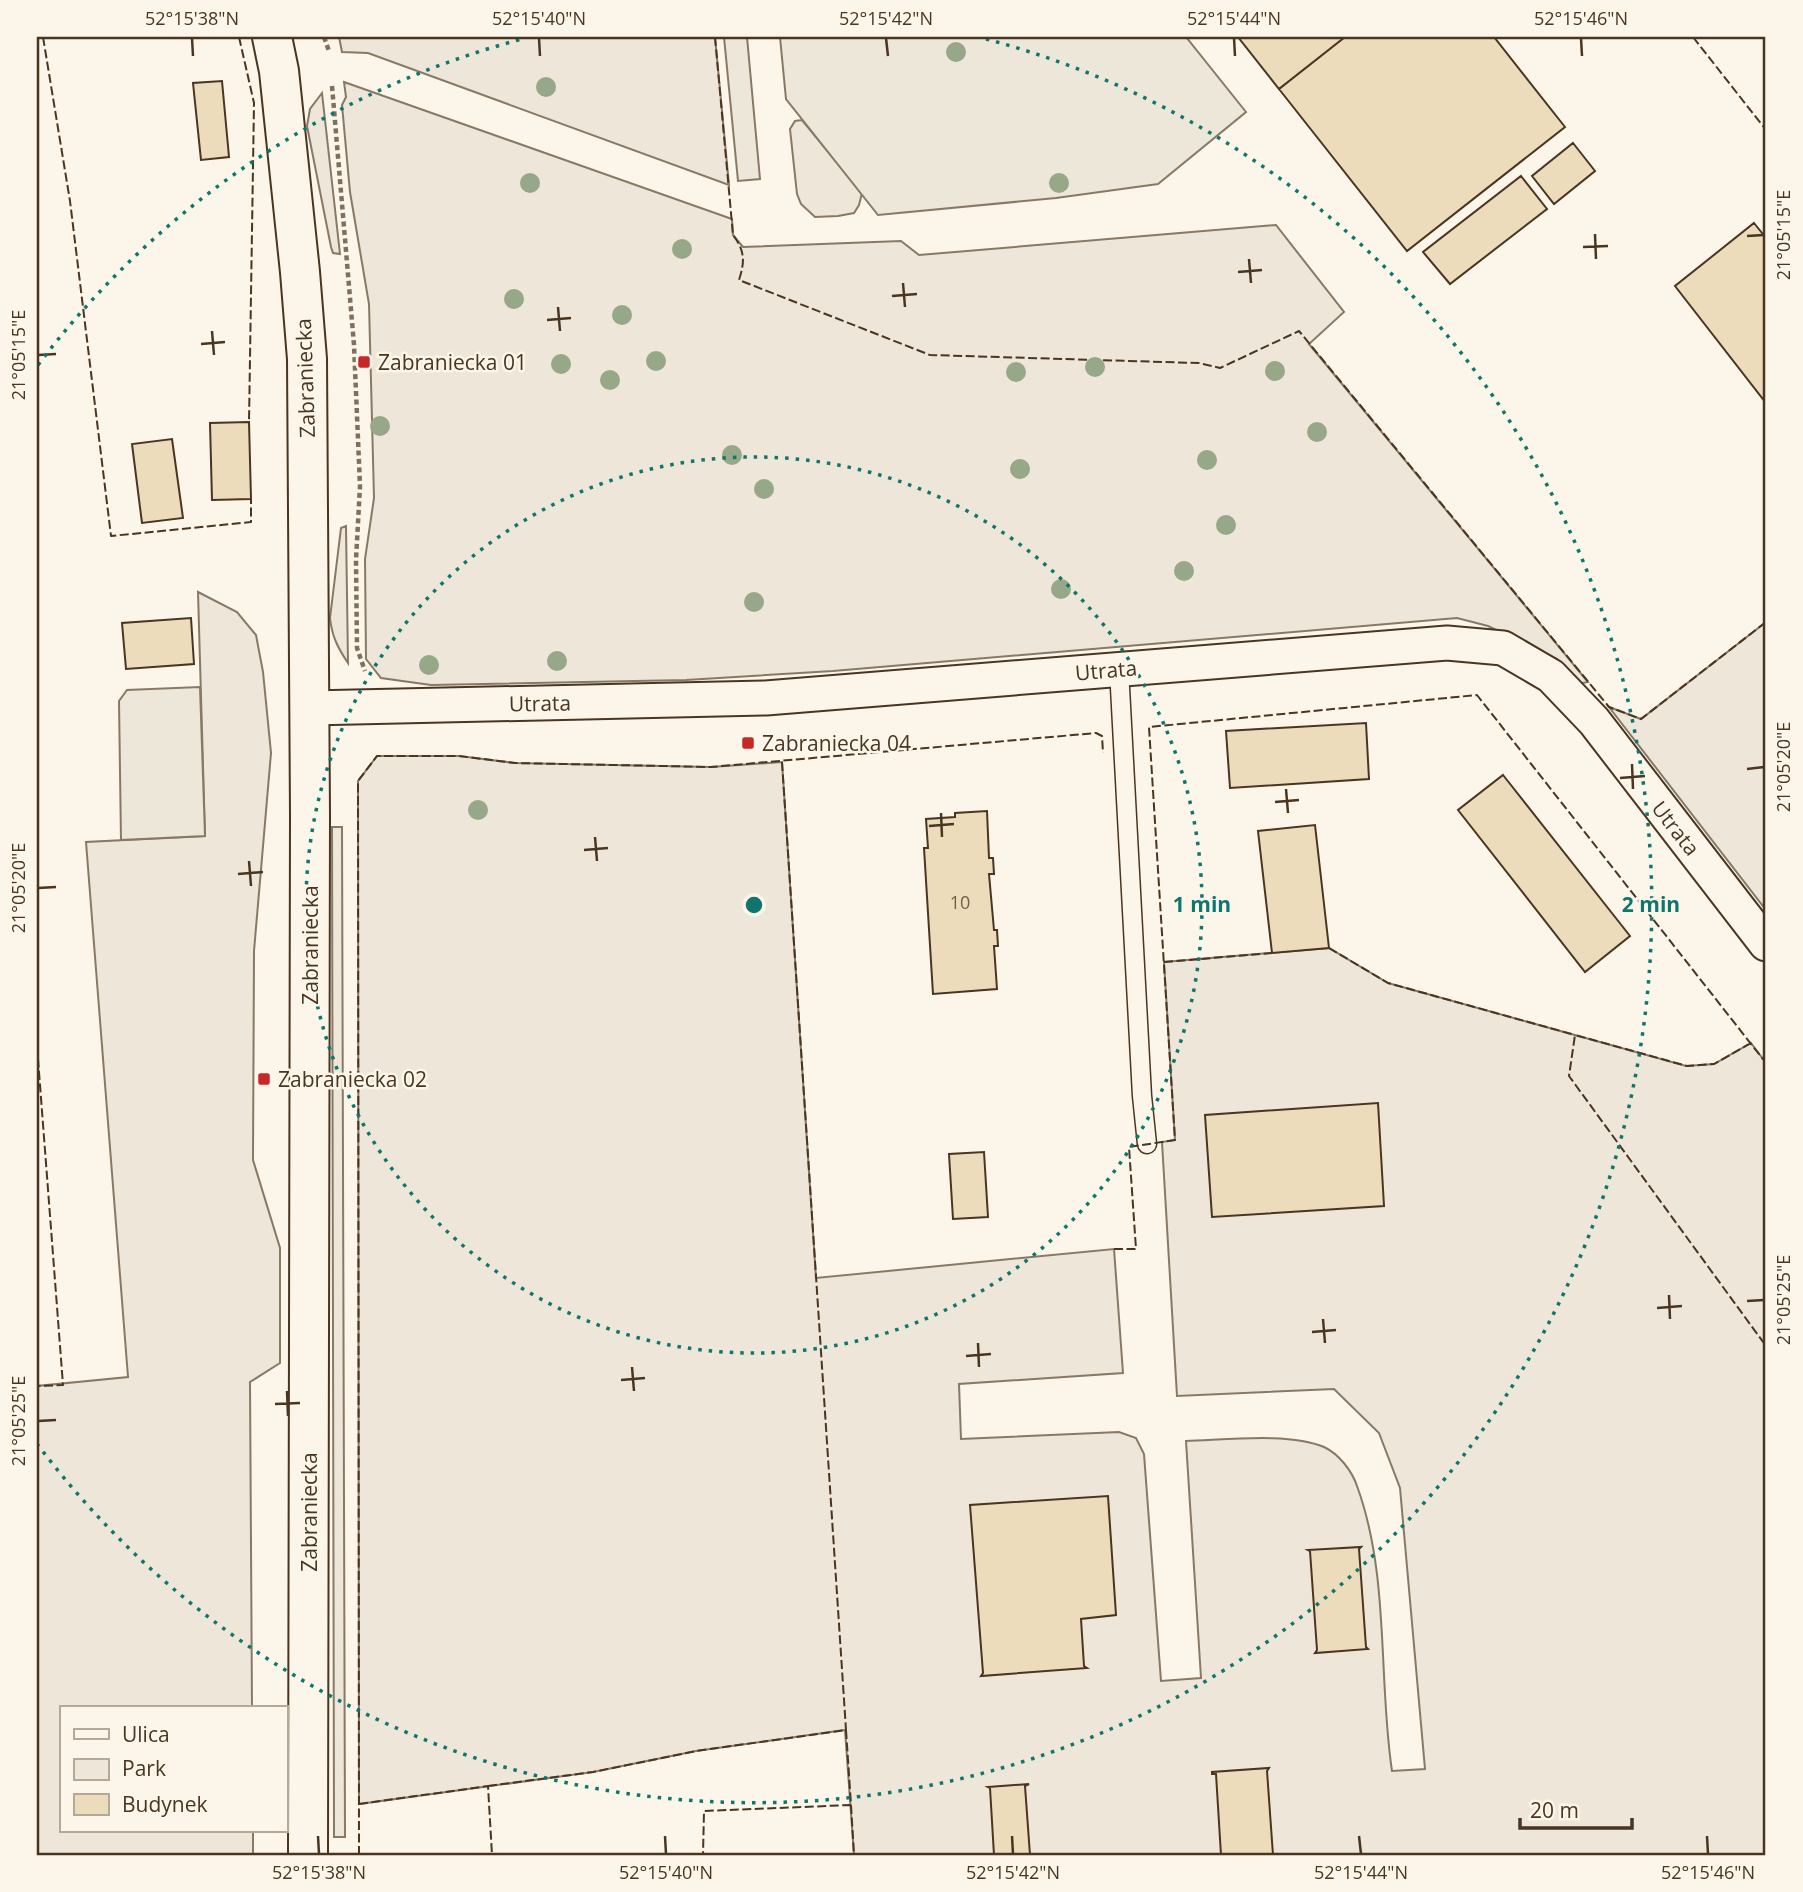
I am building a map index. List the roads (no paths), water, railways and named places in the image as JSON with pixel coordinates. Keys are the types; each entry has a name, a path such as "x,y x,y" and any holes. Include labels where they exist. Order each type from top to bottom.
{"main road":[{"name":"Zabraniecka","path":"272,37 279,71 300,272 306,359 310,708 308,1855"}],"street":[{"name":"Utrata","path":"310,708 766,698 1447,643 1503,649 1551,676 1594,721 1766,944"}],"lane":[{"path":"1119,669 1147,1144"}],"place":[{"name":"Zabraniecka 01","path":"364,362"},
{"name":"Zabraniecka 04","path":"748,743"},
{"name":"Zabraniecka 02","path":"264,1079"}]}
